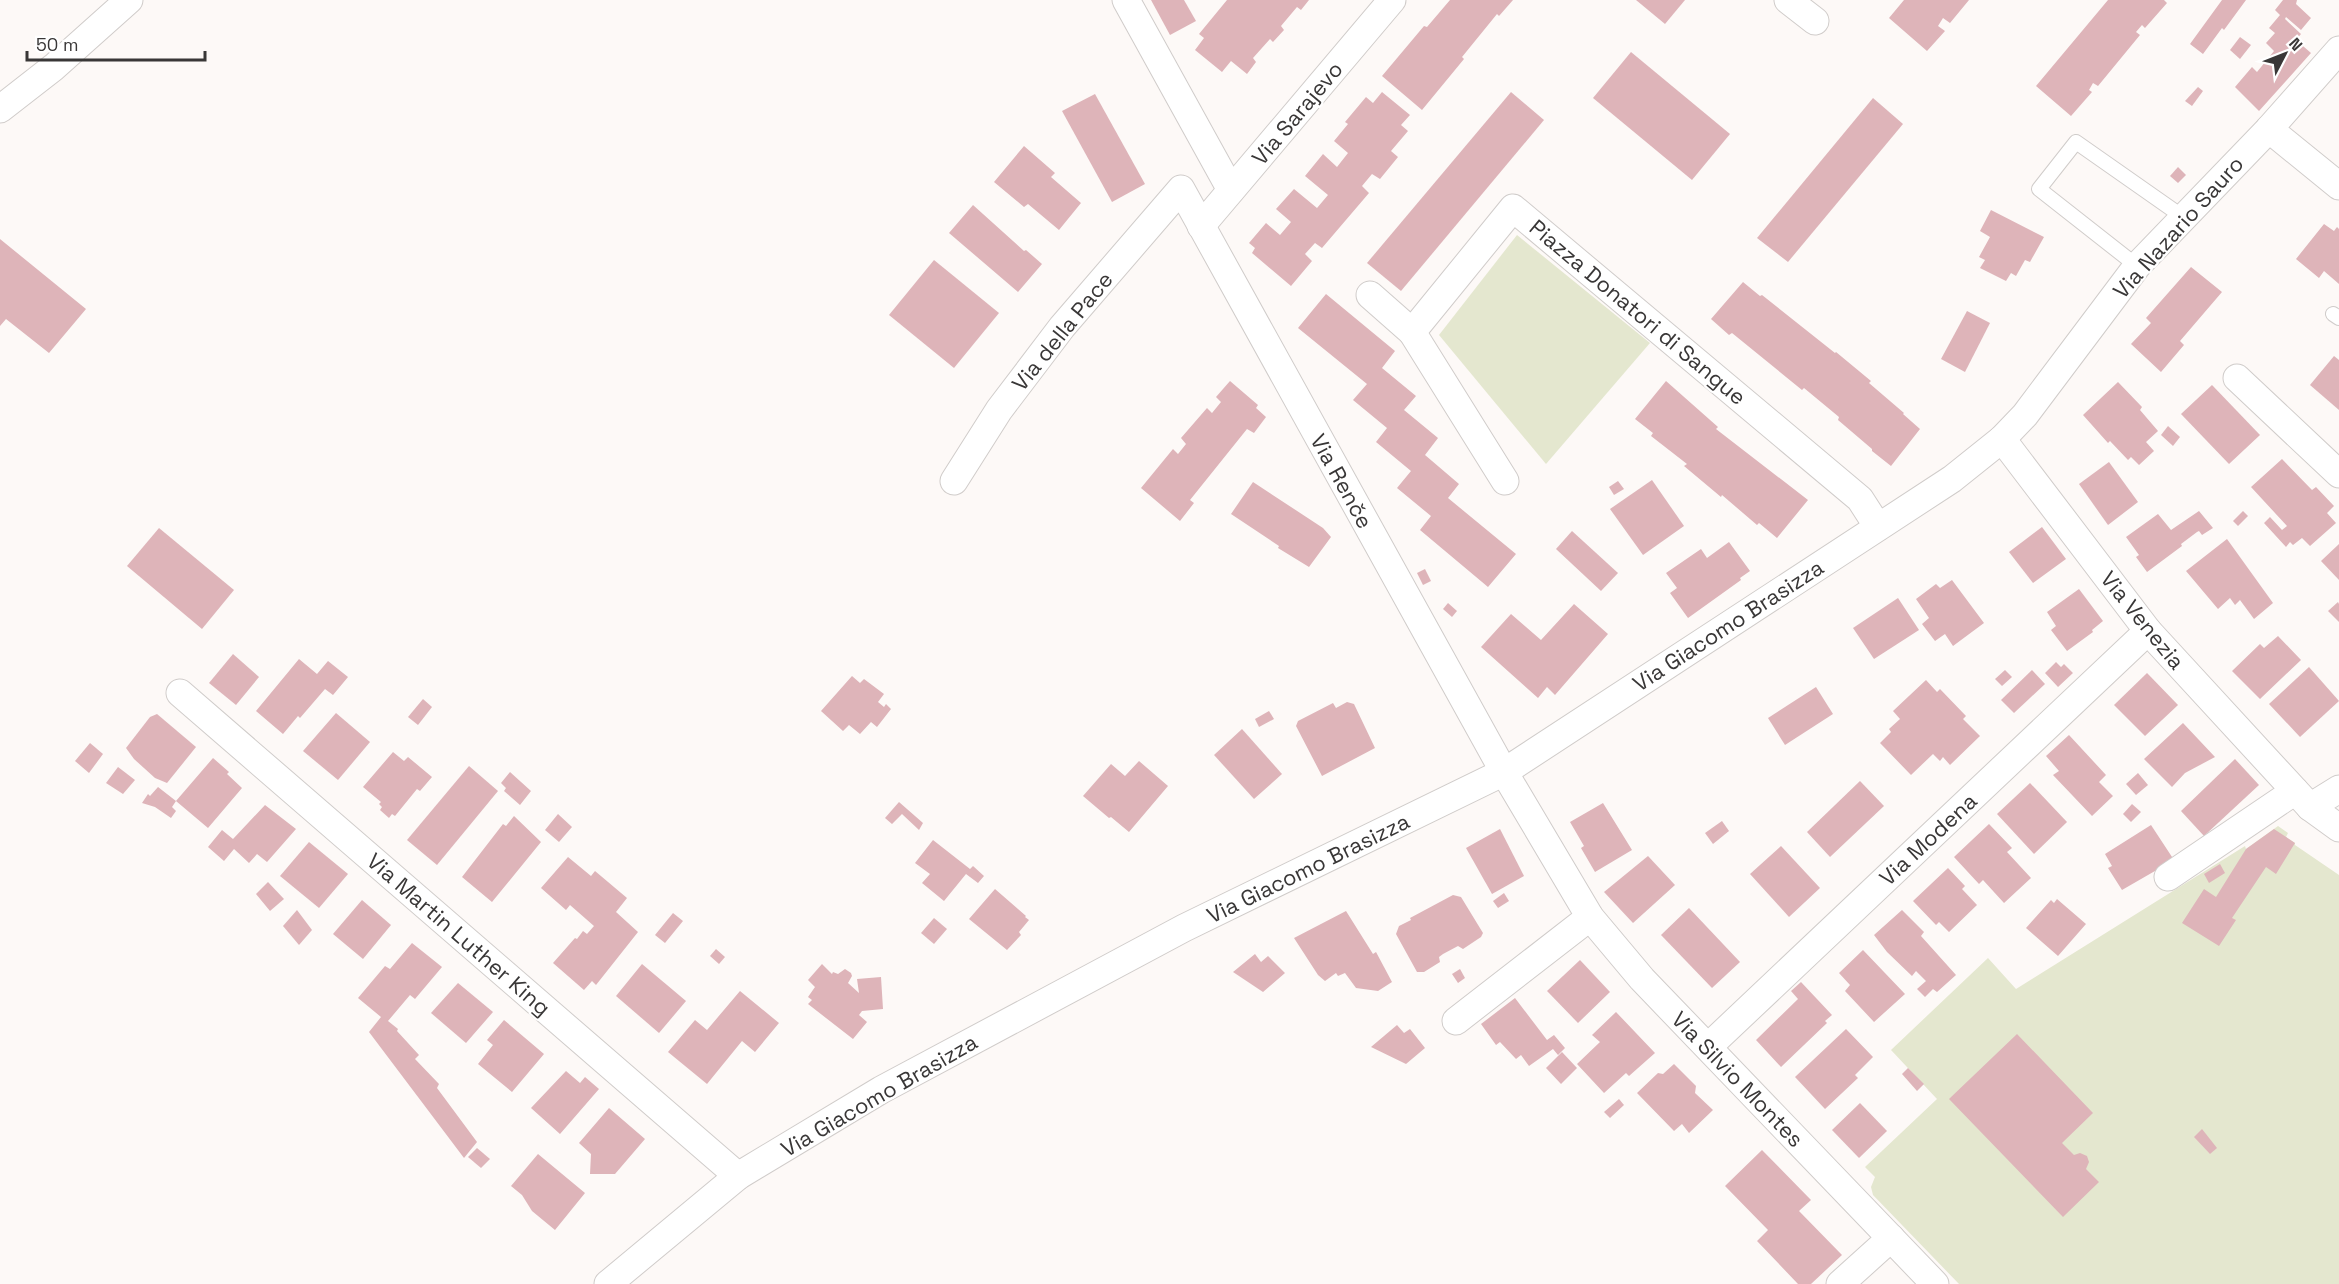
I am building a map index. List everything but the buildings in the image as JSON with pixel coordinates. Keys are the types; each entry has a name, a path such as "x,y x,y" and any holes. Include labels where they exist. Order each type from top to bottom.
{"street":[{"path":"0,109 54,67 129,0"},
{"path":"1126,0 1231,190"},
{"name":"Via Sarajevo","path":"1201,226 1392,0"},
{"path":"1788,0 1815,21"},
{"name":"Via Nazario Sauro","path":"2002,439 2025,415 2137,266 2269,129 2339,50"},
{"path":"2269,129 2339,186"},
{"name":"Via Renče","path":"1181,189 1504,772"},
{"name":"Via della Pace","path":"954,481 999,410 1062,327 1181,189"},
{"name":"Piazza Donatori di Sangue","path":"1412,332 1513,208 1860,499 1878,526"},
{"path":"1370,295 1412,332 1505,481"},
{"path":"2237,378 2339,474"},
{"name":"Via Giacomo Brasizza","path":"608,1284 738,1176 881,1090 1184,928 1504,772 1878,526 1952,480 2002,439"},
{"name":"Via Venezia","path":"2002,439 2148,631 2302,799 2339,828"},
{"name":"Via Modena","path":"1708,1047 2148,631"},
{"name":"Via Martin Luther King","path":"180,693 738,1176"},
{"name":"Via Silvio Montes","path":"1504,772 1590,917 1642,979 1935,1284"},
{"path":"2168,877 2302,799 2339,789"},
{"path":"1456,1021 1590,917"},
{"path":"1840,1284 1891,1238"}],"lane":[{"path":"2137,266 2039,189 2076,142 2183,217"}],"green space":[{"path":"1517,235 1650,343 1546,464 1439,335"},
{"path":"2278,826 2288,833 2286,837 2295,845 2339,875 2339,1284 1959,1284 1873,1195 1871,1187 1875,1177 1865,1167 1937,1099 1891,1050 1988,958 2016,989 2245,846 2246,849"}]}
